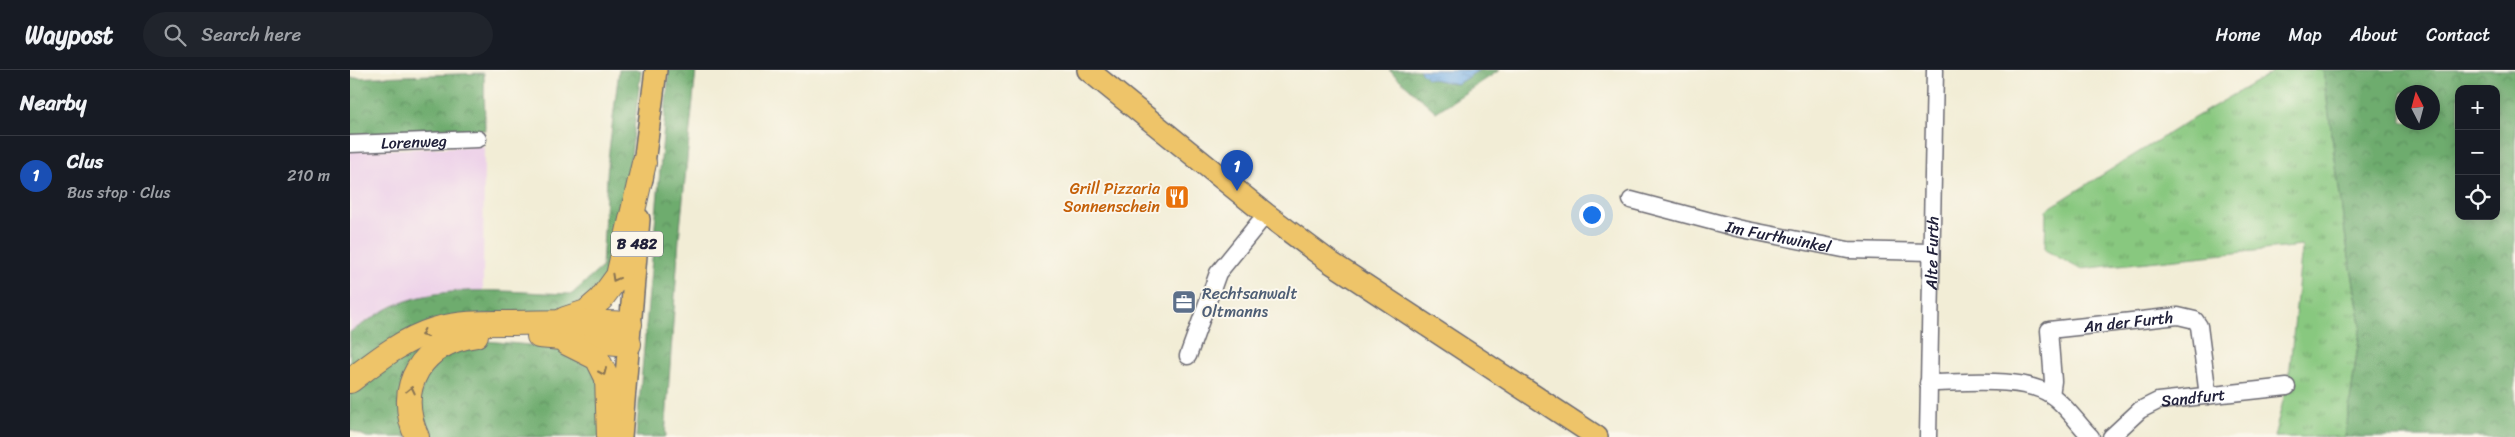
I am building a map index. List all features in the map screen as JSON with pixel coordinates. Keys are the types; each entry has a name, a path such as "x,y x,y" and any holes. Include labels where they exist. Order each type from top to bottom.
{"highway":[{"path":"417,437 408,410 409,394 414,377 429,355 455,339 474,335 555,329 586,312 601,299 618,276 644,164"},
{"path":"350,381 381,357 433,330 461,323 630,334"},
{"path":"555,329 597,358 607,378 610,437"}],"main road":[{"name":"B 482","path":"621,437 644,164 656,70"},
{"path":"1088,70 1266,214 1330,262 1597,437"}],"street":[{"name":"Alte Furth","path":"1928,437 1930,252 1935,70"},
{"name":"Lorenweg","path":"350,144 478,139"},
{"name":"Im Furthwinkel","path":"1631,200 1738,228 1848,250 1930,252"},
{"path":"1188,356 1218,274 1266,214"},
{"name":"An der Furth","path":"2051,395 2053,382 2049,330 2178,316 2195,320 2199,326 2208,396"},
{"path":"1928,383 2012,384 2027,386 2051,395 2091,437"},
{"name":"Sandfurt","path":"2111,437 2149,404 2287,388"}],"shaded area":[{"path":"484,146 483,292 458,291 392,307 350,332 350,151"}],"green space":[{"path":"619,70 641,70 620,253 590,303 556,315 479,314 350,369 350,332 393,306 436,294 459,291 572,294 602,267 608,159"},
{"path":"669,70 696,70 679,239 665,437 636,437"},
{"path":"1389,70 1419,70 1428,78 1457,84 1479,70 1500,70 1436,112"},
{"path":"2276,70 2323,70 2346,240 2361,324 2345,437 2274,437 2289,377 2302,246 2080,269 2045,250 2046,210 2187,122"},
{"path":"2323,70 2515,70 2515,437 2345,437 2361,324 2346,240"},
{"path":"484,73 485,130 350,137 350,78"},
{"path":"486,341 563,348 593,365 603,394 600,437 426,437 416,410 428,367 465,344"},
{"path":"429,346 407,437 367,437 350,430 350,393 383,363 404,350"}],"water":[{"path":"1419,70 1479,70 1457,84 1427,78"}],"place":[{"name":"Clus","path":"1237,191"},
{"name":"Grill Pizzaria Sonnenschein","path":"1177,197"},
{"name":"Rechtsanwalt Oltmanns","path":"1184,302"}]}
